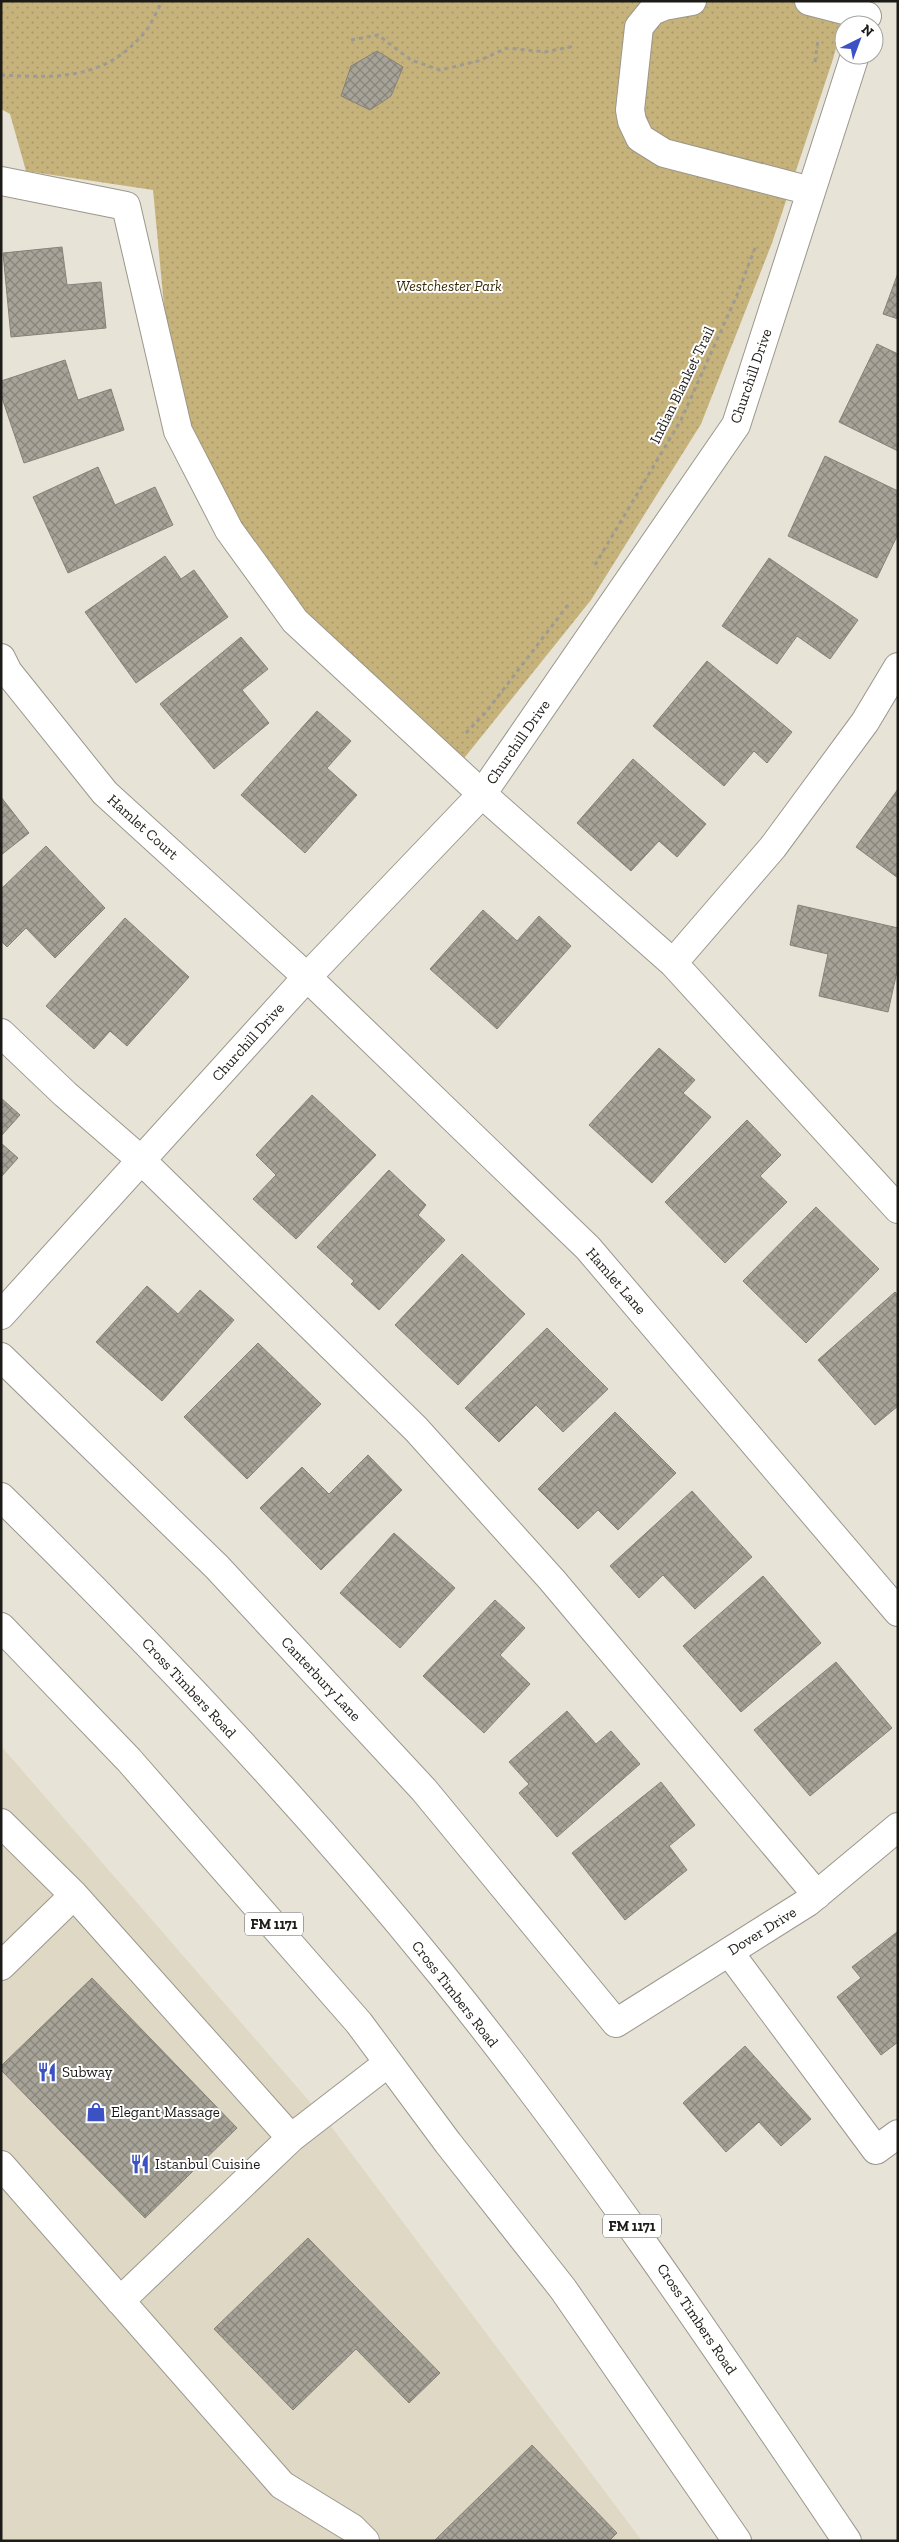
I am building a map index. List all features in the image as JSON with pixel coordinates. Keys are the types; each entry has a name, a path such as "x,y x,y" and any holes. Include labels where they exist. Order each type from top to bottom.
{"street":[{"path":"692,1 664,6 652,11 639,27 630,110 632,121 640,138 664,153 811,190"},
{"path":"815,3 868,14"},
{"name":"Churchill Drive","path":"1,1315 307,977 482,794 736,425 852,65"},
{"path":"1,181 126,206 178,431 229,530 295,621 482,794 673,963 898,1209"},
{"name":"Hamlet Court","path":"1,658 8,672 105,793 307,977"},
{"path":"673,963 773,847 865,722 898,667"},
{"name":"Hamlet Lane","path":"307,977 588,1248 898,1612"},
{"path":"1,1033 65,1094 141,1160 272,1286 416,1429 552,1580 817,1895"},
{"name":"Canterbury Lane","path":"1,1357 217,1567 424,1790 616,2023"},
{"name":"Cross Timbers Road","path":"1,1497 94,1588 223,1723 338,1851 442,1976 550,2114 659,2263 847,2541"},
{"name":"FM 1171","path":"1,1627 116,1746 219,1860 359,2023 563,2289 737,2541"},
{"path":"1,1823 74,1895 291,2138"},
{"name":"Dover Drive","path":"616,2023 817,1895 898,1827"},
{"path":"1,1966 74,1895"},
{"path":"729,1952 876,2150 898,2134"},
{"path":"120,2301 291,2138 388,2062"},
{"path":"1,2165 282,2485 352,2528 365,2541"}],"path":[{"path":"1,74 46,77 83,74 118,58 146,31 162,1"},
{"path":"814,67 818,48 819,14 815,3"},
{"path":"351,40 378,35 411,60 440,70 478,61 507,48 545,52 576,46"},
{"name":"Indian Blanket Trail","path":"593,570 681,420 737,295 757,241"},
{"path":"442,757 486,712 571,602"}],"shaded area":[{"path":"1,1746 330,2125 642,2541 1,2541"}],"green space":[{"name":"Westchester Park","path":"1,1 849,1 845,15 834,15 833,59 772,243 701,424 591,600 461,762 294,603 247,538 210,474 182,402 167,337 153,190 26,171 10,114 1,109"}],"building":[{"path":"377,51 403,67 391,96 370,110 341,96 351,66"},
{"path":"62,247 67,285 101,282 106,328 11,337 3,253"},
{"path":"898,273 898,319 883,314"},
{"path":"877,344 898,354 898,451 839,422"},
{"path":"65,360 78,400 111,389 124,430 24,463 1,395 1,381"},
{"path":"825,456 898,491 898,534 877,578 788,536"},
{"path":"98,467 115,505 155,487 173,525 68,573 33,497"},
{"path":"165,556 181,579 194,570 228,617 136,683 85,612"},
{"path":"769,558 858,620 830,659 797,636 777,664 722,626"},
{"path":"241,637 268,669 242,690 269,723 214,769 160,704"},
{"path":"707,661 792,732 767,763 754,751 724,786 653,726"},
{"path":"317,711 351,741 327,768 357,795 305,853 241,795"},
{"path":"633,759 706,824 677,857 659,841 631,871 577,823"},
{"path":"898,789 898,878 856,847"},
{"path":"1,797 29,833 1,855"},
{"path":"46,846 105,908 55,958 26,928 7,947 1,941 1,889"},
{"path":"798,905 898,928 898,967 888,1012 819,996 828,954 790,945"},
{"path":"483,910 517,941 539,916 571,946 497,1029 430,969"},
{"path":"125,918 189,977 127,1046 110,1031 94,1049 46,1006"},
{"path":"659,1048 695,1080 683,1093 711,1117 652,1183 589,1125"},
{"path":"312,1095 376,1155 296,1239 253,1199 276,1175 256,1155"},
{"path":"1,1098 20,1115 1,1136"},
{"path":"747,1120 781,1155 760,1176 787,1202 725,1263 665,1202"},
{"path":"1,1143 18,1158 1,1177"},
{"path":"389,1170 426,1205 418,1215 445,1240 379,1310 351,1284 354,1281 317,1247"},
{"path":"816,1207 879,1269 806,1343 743,1281"},
{"path":"462,1254 525,1314 458,1385 395,1325"},
{"path":"147,1286 178,1314 200,1290 234,1320 162,1401 96,1342"},
{"path":"895,1292 898,1295 898,1406 875,1425 818,1360"},
{"path":"547,1328 608,1389 563,1432 536,1405 499,1442 465,1408"},
{"path":"258,1343 321,1404 247,1479 184,1417"},
{"path":"615,1412 676,1473 618,1530 598,1510 578,1529 538,1489"},
{"path":"368,1455 402,1490 321,1570 260,1508 302,1467 329,1494"},
{"path":"692,1491 752,1557 695,1609 663,1575 639,1598 610,1566"},
{"path":"394,1533 455,1588 400,1648 340,1593"},
{"path":"763,1576 821,1643 741,1712 683,1646"},
{"path":"495,1600 525,1628 500,1655 530,1684 484,1733 423,1676"},
{"path":"836,1662 892,1728 810,1796 754,1730"},
{"path":"567,1711 596,1744 611,1731 640,1764 557,1837 519,1793 529,1784 509,1762"},
{"path":"661,1782 695,1825 669,1846 687,1870 625,1920 572,1853"},
{"path":"897,1932 898,2042 881,2055 837,1997 861,1978 852,1967"},
{"path":"92,1978 237,2128 145,2218 1,2070 1,2066"},
{"path":"745,2046 811,2119 781,2146 759,2122 726,2152 683,2103"},
{"path":"308,2238 440,2373 409,2403 356,2349 293,2410 214,2329"},
{"path":"532,2445 617,2533 609,2541 434,2541"}],"place":[{"name":"Subway","path":"47,2072"},
{"name":"Elegant Massage","path":"96,2112"},
{"name":"Istanbul Cuisine","path":"140,2164"}]}
